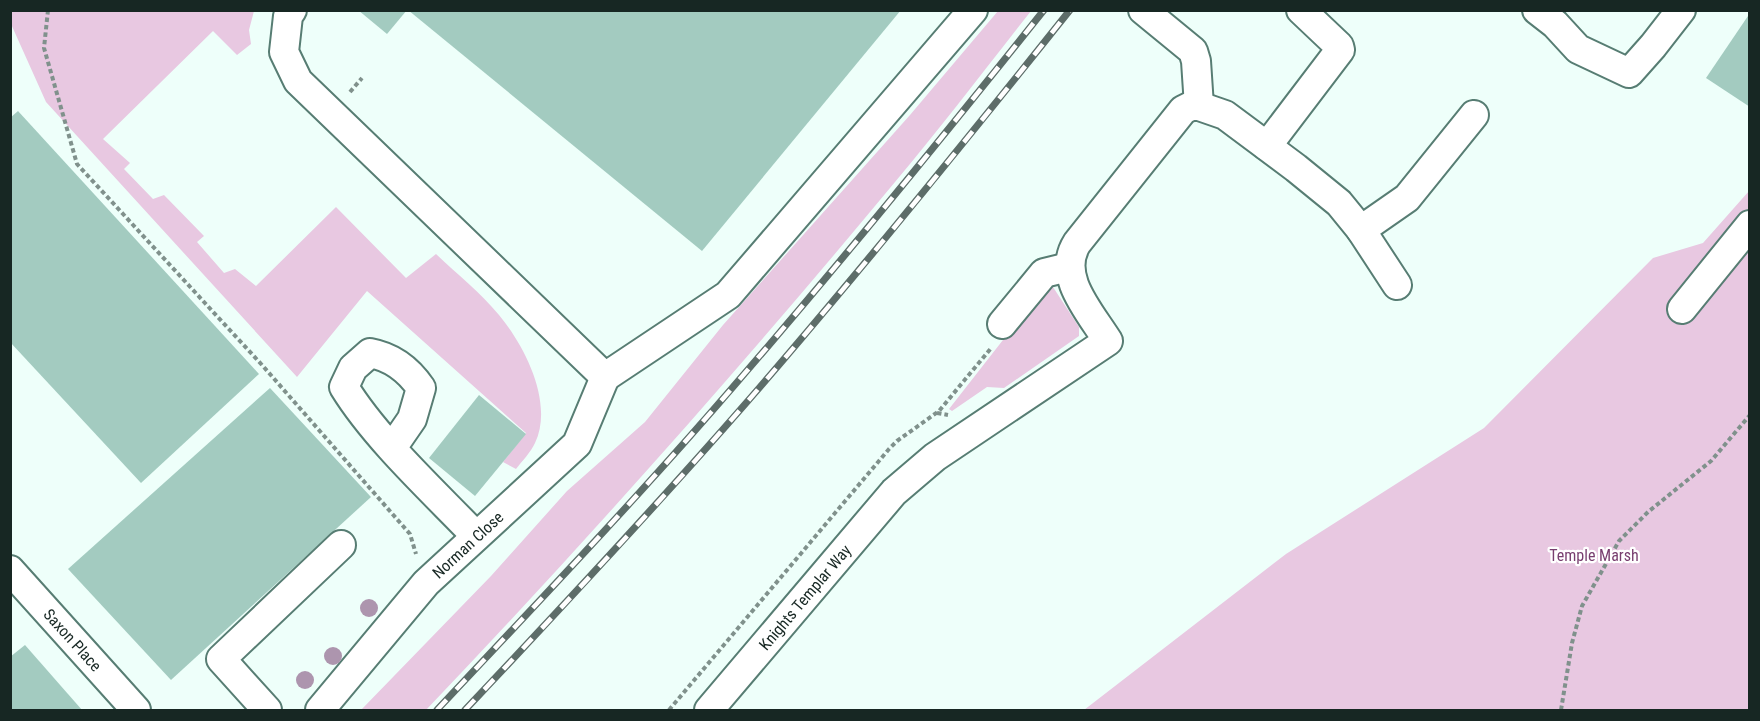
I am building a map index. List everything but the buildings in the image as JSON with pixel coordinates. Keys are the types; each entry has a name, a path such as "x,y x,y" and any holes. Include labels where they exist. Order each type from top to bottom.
{"street":[{"path":"292,10 288,16 284,52 298,81 605,377 728,295 973,10"},
{"path":"1143,10 1193,51 1196,61 1198,106"},
{"path":"1267,146 1340,50 1339,46 1326,36 1316,22 1302,10"},
{"path":"1537,10 1555,24 1578,49 1629,73 1681,10"},
{"path":"1002,324 1044,273 1069,267 1070,257 1077,243 1177,116 1187,108 1198,106 1224,116 1267,146 1339,203 1361,230 1397,285"},
{"path":"1361,230 1407,198 1474,115"},
{"path":"1682,309 1749,225"},
{"name":"Knights Templar Way","path":"709,711 885,502 903,485 934,457 1108,341 1073,283 1069,267"},
{"name":"Norman Close","path":"320,711 426,583 577,444 605,377"},
{"path":"393,448 476,537"},
{"path":"267,711 221,659 341,545"},
{"name":"Saxon Place","path":"10,570 136,711"}],"path":[{"path":"48,10 44,48 77,164 262,364 410,534 426,583"},
{"path":"937,413 953,414"},
{"path":"1561,711 1572,642 1582,606 1619,542 1642,517 1711,461 1749,415"}],"green space":[{"path":"10,11 254,11 249,30 251,44 237,55 213,31 103,139 130,163 124,169 153,199 164,195 204,236 197,242 224,273 235,269 256,286 336,207 406,278 436,254 477,291 499,315 518,342 534,376 541,410 540,427 535,443 516,469 503,462 526,433 367,291 297,377 46,102 11,24"},
{"path":"998,11 1031,11 930,140 838,250 606,516 426,710 361,710 491,576 567,491 645,422 723,325 910,115"},
{"name":"Temple Marsh","path":"1749,191 1749,710 1084,710 1286,554 1484,428 1653,258 1703,243"},
{"path":"1046,285 1053,287 1079,327 1079,336 1004,388 987,387 952,411 949,409"}],"railway":[{"path":"437,710 708,416 859,239 1044,10"},
{"path":"465,710 614,550 760,387 839,294 1070,10"}]}
